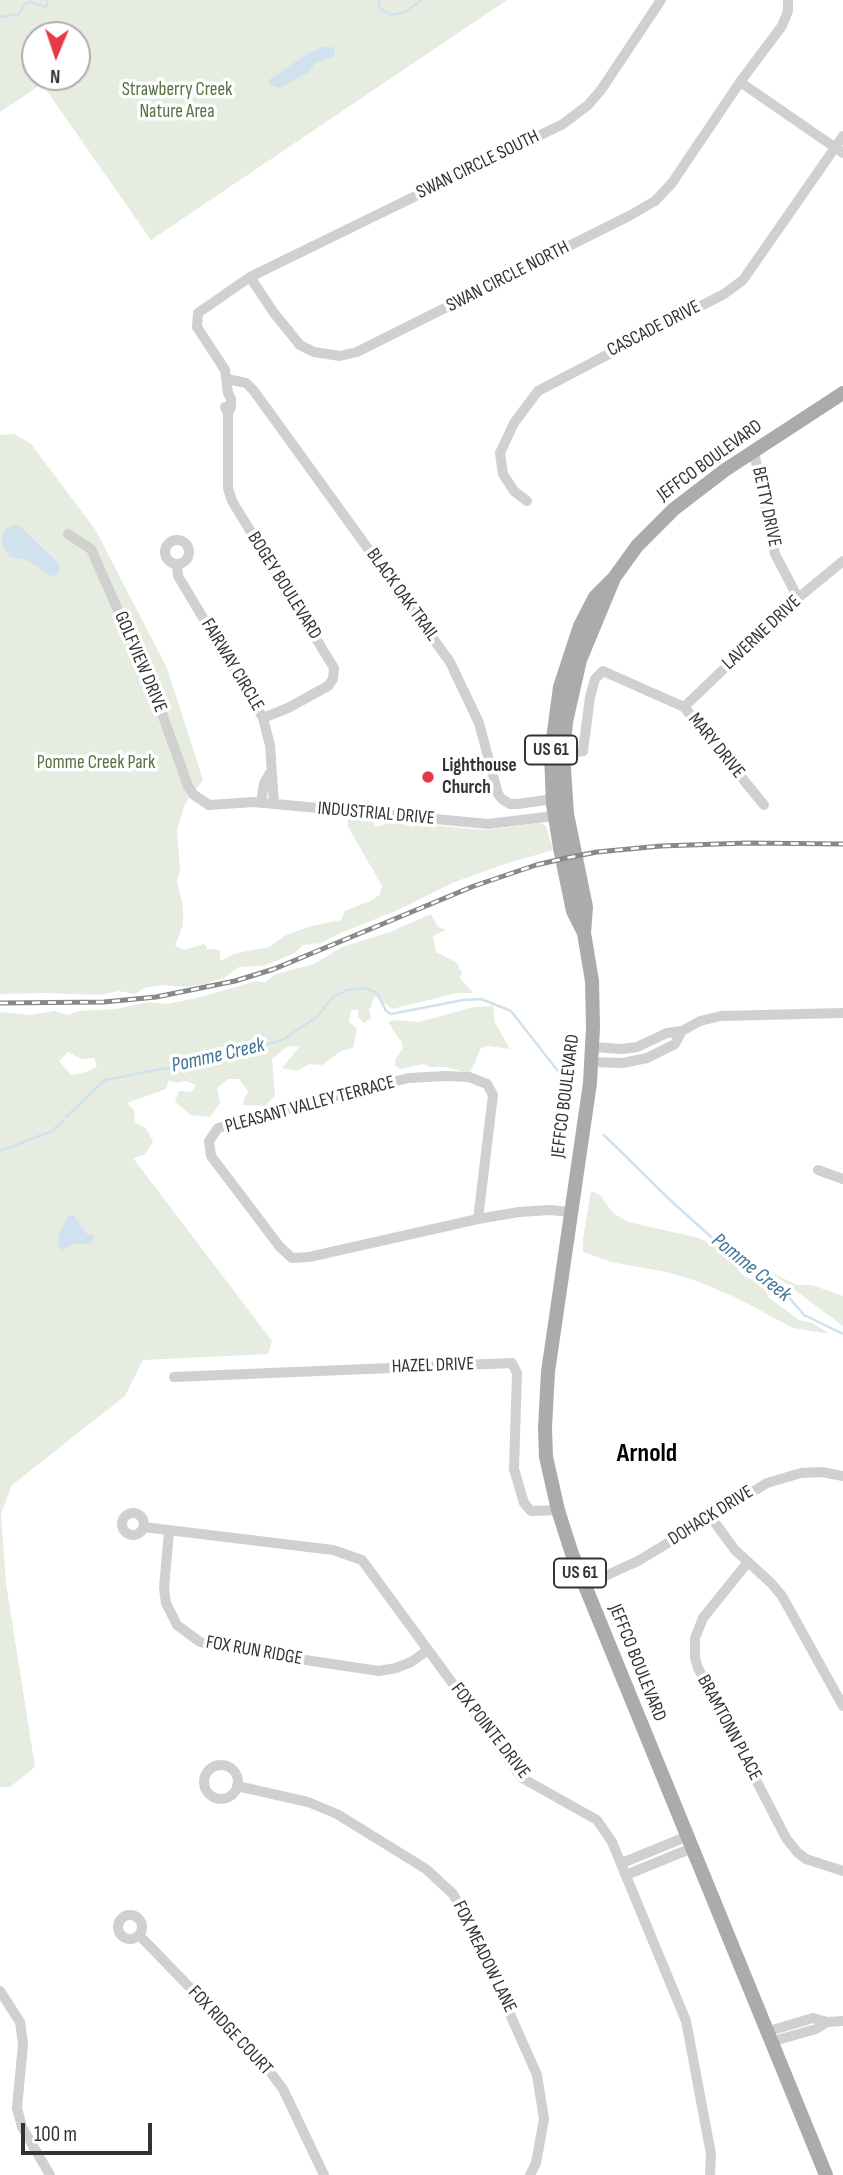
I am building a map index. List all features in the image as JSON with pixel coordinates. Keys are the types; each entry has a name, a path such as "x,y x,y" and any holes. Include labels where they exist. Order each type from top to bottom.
{"main road":[{"name":"JEFFCO BOULEVARD","path":"584,933 573,911 554,816 551,754 560,687 585,616 595,597 614,578 637,546 674,509 843,393"},
{"name":"JEFFCO BOULEVARD","path":"614,578 579,660 566,722 563,754 567,814 586,907 584,933 592,981 592,1055 552,1332 545,1397 546,1457 558,1510 585,1585 825,2175"}],"street":[{"name":"SWAN CIRCLE SOUTH","path":"250,277 563,124 588,105 601,90 662,0"},
{"path":"788,0 788,11 782,26 740,82 839,150"},
{"name":"SWAN CIRCLE NORTH","path":"250,277 300,345 314,352 340,356 358,352 655,201 672,183 740,82"},
{"name":"CASCADE DRIVE","path":"527,501 514,491 503,474 500,453 514,423 538,391 724,294 743,280 839,150 843,135"},
{"name":"BOGEY BOULEVARD","path":"250,277 198,313 196,320 197,327 221,361 231,399 228,413 228,488 232,501 334,668 333,680 328,687 263,718"},
{"name":"BLACK OAK TRAIL","path":"227,379 246,383 254,391 450,662 479,723 498,794 510,804 553,799"},
{"name":"BETTY DRIVE","path":"754,452 775,554 798,598"},
{"name":"GOLFVIEW DRIVE","path":"68,534 91,549 155,694 188,786 200,799"},
{"name":"LAVERNE DRIVE","path":"684,707 798,598 843,562"},
{"name":"FAIRWAY CIRCLE","path":"177,564 178,576 263,718 270,745 274,804"},
{"name":"MARY DRIVE","path":"563,754 583,751 594,679 603,671 684,707 764,804"},
{"name":"FAIRWAY CIRCLE","path":"261,803 263,787 270,773"},
{"path":"263,787 274,788"},
{"name":"INDUSTRIAL DRIVE","path":"200,799 220,806 261,803 488,824 554,816"},
{"path":"592,1055 623,1063 647,1058 675,1044 682,1031 700,1021 721,1016 843,1013"},
{"name":"PLEASANT VALLEY TERRACE","path":"478,1219 494,1095 487,1084 469,1077 408,1078 370,1087 218,1128 209,1141 211,1156 280,1247 292,1258 519,1212 571,1212"},
{"path":"818,1170 843,1179"},
{"name":"HAZEL DRIVE","path":"174,1377 512,1363 517,1373 514,1469 524,1503 531,1511 558,1510"},
{"name":"DOHACK DRIVE","path":"585,1585 638,1561 752,1489 783,1477 813,1472 843,1476"},
{"path":"710,1516 724,1538 782,1596 843,1706"},
{"name":"FOX POINTE DRIVE","path":"143,1527 333,1550 362,1560 522,1778 597,1820 612,1842 686,2021 711,2154 710,2175"},
{"name":"FOX RUN RIDGE","path":"169,1531 164,1580 166,1603 177,1625 200,1642 379,1671 396,1668 428,1650"},
{"name":"BRAMTONN PLACE","path":"748,1562 703,1618 695,1638 698,1668 792,1845 806,1859 843,1871"},
{"name":"FOX MEADOW LANE","path":"237,1786 307,1802 337,1814 426,1870 453,1894 470,1924 537,2076 544,2119 536,2163 530,2175"},
{"path":"621,1863 690,1842"},
{"path":"626,1875 690,1842"},
{"name":"FOX RIDGE COURT","path":"139,1935 264,2064 283,2089 324,2175"},
{"path":"0,1991 20,2022 23,2044 17,2108 22,2127 50,2175"},
{"path":"768,2037 816,2029 828,2022 843,2021"}],"green space":[{"name":"Strawberry Creek Nature Area","path":"0,0 507,0 151,240 47,91 91,91 91,21 21,21 21,91 32,91 0,112"},
{"name":"Pomme Creek Park","path":"14,434 31,444 95,529 167,668 203,780 185,804 177,830 180,870 177,882 183,907 183,925 175,946 184,950 204,944 206,950 220,951 220,961 237,953 269,947 286,935 308,927 341,920 345,911 372,900 380,894 382,886 347,825 349,817 373,820 375,827 404,824 413,827 418,824 486,830 540,823 546,826 553,850 455,882 322,943 303,945 295,953 263,966 239,967 224,978 205,984 184,987 163,985 144,988 135,994 119,991 99,995 0,994 0,435"},
{"path":"431,914 438,927 446,930 433,936 436,952 456,962 462,973 460,978 473,993 457,993 392,1009 375,996 369,1010 371,1018 364,1023 358,1017 358,1010 351,1010 349,1022 357,1028 353,1048 341,1051 322,1065 309,1064 297,1071 282,1068 299,1047 288,1046 272,1059 275,1096 265,1106 242,1105 248,1091 239,1079 228,1079 217,1088 220,1103 210,1117 191,1115 175,1102 179,1091 192,1092 196,1085 186,1081 175,1083 169,1080 166,1089 127,1103 134,1110 135,1122 146,1128 153,1142 144,1155 133,1158 272,1341 268,1354 143,1360 125,1396 12,1485 1,1514 6,1583 35,1767 10,1787 0,1787 0,1012 30,1015 55,1011 67,1015 148,1002 167,1004 257,981 265,982 276,974 314,964 342,947 390,932","holes":["68,1052 81,1059 94,1058 97,1066 71,1075 59,1061"]},
{"path":"493,1006 495,1023 510,1049 488,1046 481,1048 470,1073 424,1064 401,1069 395,1066 395,1060 403,1048 388,1022 419,1022 474,1007"},
{"path":"591,1191 600,1195 613,1213 628,1222 699,1238 731,1255 738,1270 744,1276 759,1282 766,1289 768,1297 799,1320 812,1323 830,1334 793,1328 737,1298 694,1280 611,1262 583,1252"},
{"path":"772,1273 797,1285 812,1285 843,1296 843,1326"}],"water":[{"path":"332,47 334,56 315,63 309,72 280,88 270,85 269,80 310,52"},
{"path":"12,525 18,525 56,561 60,569 58,575 51,576 27,560 9,556 2,539 5,530"},
{"path":"68,1216 74,1216 87,1234 94,1236 91,1244 73,1244 63,1250 57,1245 60,1230"}],"waterway":[{"path":"0,17 19,14 25,3 31,2 46,7 48,0"},
{"path":"379,0 379,7 390,15 405,12 422,0"},
{"name":"Pomme Creek","path":"66,1117 105,1080 240,1054 284,1039 317,1017 333,997 347,990 365,988 377,993 386,1011 391,1014 481,999 511,1011 568,1084"},
{"name":"Pomme Creek","path":"0,1151 52,1131 63,1121"},
{"name":"Pomme Creek","path":"604,1135 719,1244 781,1288 804,1315 843,1334"}],"railway":[{"path":"0,1003 104,1002 156,997 235,981 274,969 474,886 536,865 597,852 661,846 747,843 843,844"}],"place":[{"name":"Lighthouse Church","path":"428,777"}],"district":[{"name":"Arnold","path":"647,1454"}]}
